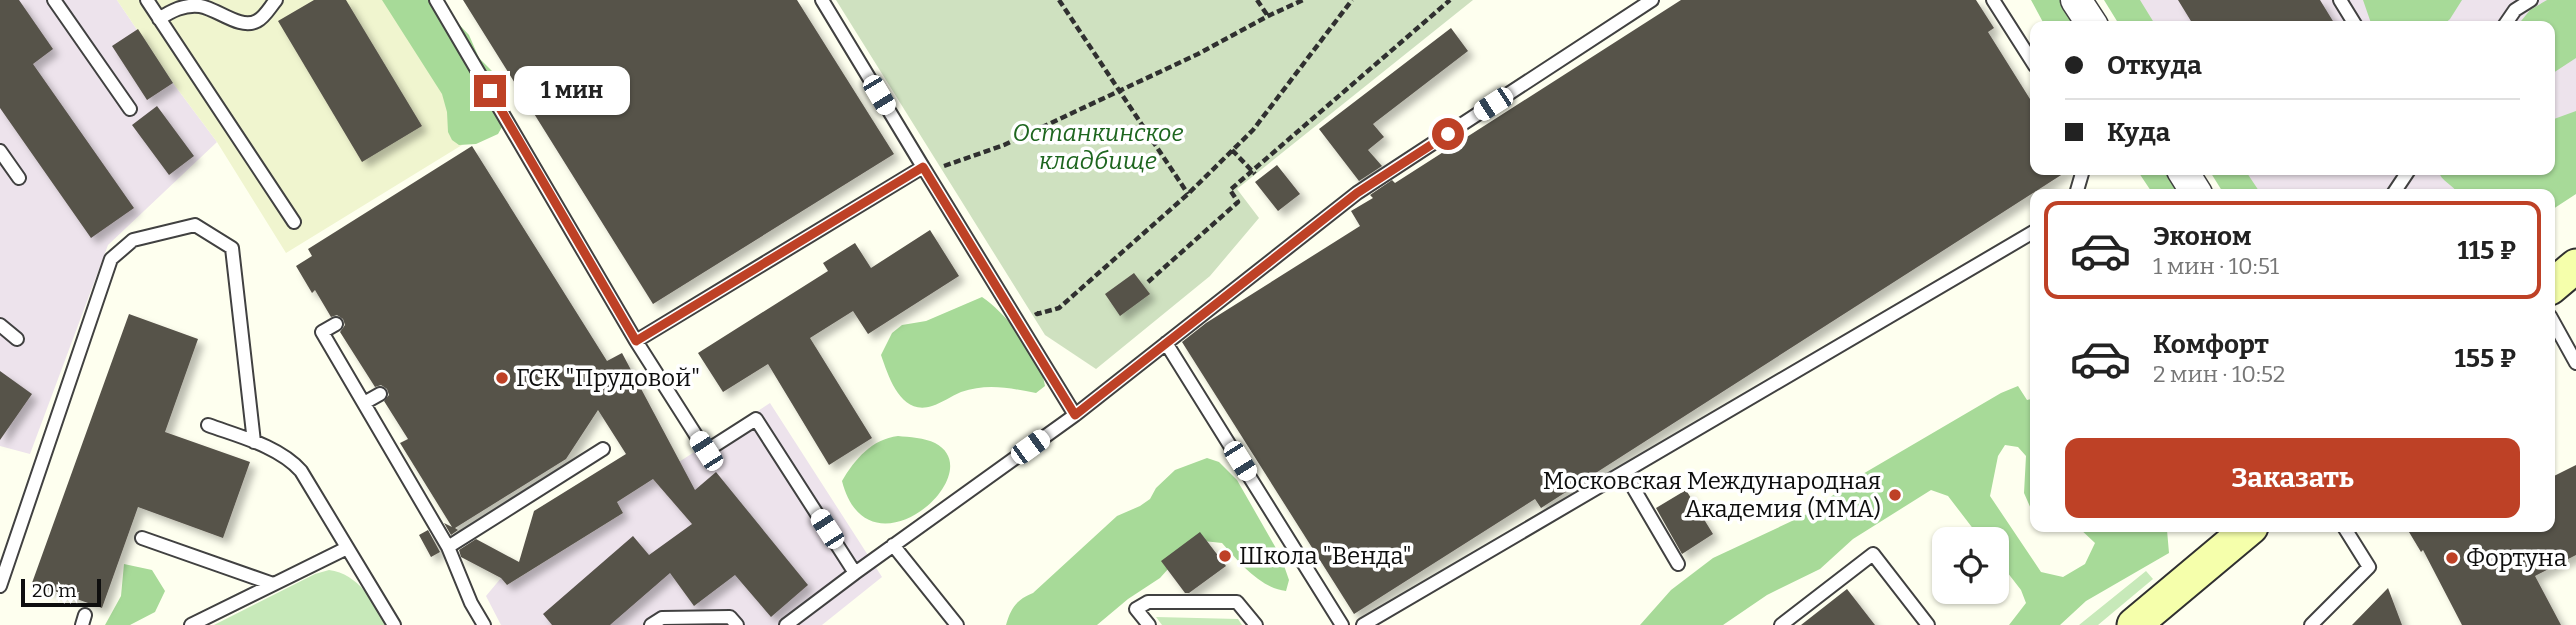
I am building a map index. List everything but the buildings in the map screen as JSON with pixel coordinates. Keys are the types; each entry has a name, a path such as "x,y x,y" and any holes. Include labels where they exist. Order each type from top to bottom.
{"main road":[{"path":"2555,284 2576,266"},
{"path":"2134,625 2245,532"}],"street":[{"path":"2076,0 2089,21"}],"lane":[{"path":"54,0 130,109"},
{"path":"147,0 294,222"},
{"path":"159,19 175,8 200,6 245,23 255,22 262,18 276,0"},
{"path":"436,0 636,341 706,451 756,419 855,573"},
{"path":"822,0 1075,415"},
{"path":"786,625 1075,415 1357,193 1652,0"},
{"path":"1993,0 2030,58"},
{"path":"2340,0 2353,21"},
{"path":"2512,5 2531,0"},
{"path":"0,151 19,178"},
{"path":"636,341 923,167"},
{"path":"0,586 111,259 133,240 195,225 232,248 254,442"},
{"path":"1363,625 2030,234"},
{"path":"336,324 322,332 364,403 416,479 449,547 471,603 484,625"},
{"path":"0,325 17,339"},
{"path":"2555,325 2576,363"},
{"path":"1166,343 1342,625"},
{"path":"364,403 380,394"},
{"path":"208,425 254,442 292,462 301,471 394,625"},
{"path":"449,547 603,449"},
{"path":"1624,472 1678,564"},
{"path":"2311,625 2369,567 2347,532"},
{"path":"142,538 273,583"},
{"path":"893,545 957,625"},
{"path":"191,625 346,548"},
{"path":"1781,625 1873,554 1928,625"},
{"path":"1149,625 1136,609 1148,602 1237,602 1256,625"},
{"path":"651,625 662,618 730,617 737,625"}],"path":[{"path":"1059,0 1188,194"},
{"path":"1257,0 1268,16"},
{"path":"944,166 1004,145 1198,54 1303,0"},
{"path":"1037,314 1059,308 1188,194 1253,130 1352,0"},
{"path":"1148,282 1238,202 1230,190 1254,173 1450,0"},
{"path":"1232,150 1254,173"}],"shaded area":[{"path":"0,0 117,0 217,142 108,245 30,454 0,446"},
{"path":"2128,0 2576,0 2576,114 2555,129 2555,21 2142,21"},
{"path":"2237,175 2489,175 2468,189 2247,189"},
{"path":"770,403 882,577 822,625 501,625 486,596 501,578 507,585 623,513 617,502"}],"green space":[{"path":"117,0 416,0 493,126 286,253 217,142"},
{"path":"382,0 436,0 469,35 479,58 496,79 496,96 506,120 498,134 476,144 459,145 452,140 448,132 447,112 442,94"},
{"name":"Останкинское кладбище","path":"836,0 1473,0 1237,189 1259,218 1210,276 1096,369 1045,335"},
{"path":"2031,0 2066,0 2079,21 2042,21"},
{"path":"2104,0 2140,0 2153,21 2117,21"},
{"path":"2363,0 2462,0 2448,21 2370,21"},
{"path":"2547,0 2576,0 2576,58 2555,72 2555,21 2521,21 2530,10"},
{"path":"2576,111 2576,194 2555,208 2555,189 2454,189 2441,175 2555,175 2555,119"},
{"path":"2140,175 2171,175 2180,189 2150,189"},
{"path":"2212,175 2248,175 2258,189 2221,189"},
{"path":"982,297 1001,314 1030,349 1045,386 1036,393 998,387 971,389 936,405 921,408 904,400 892,384 881,355 892,333 902,325 926,321"},
{"path":"2018,386 2027,400 2030,399 2030,507 2024,493 2026,456 2018,447 2005,445 1998,456 1990,496 2041,572 2063,577 2085,564 2095,543 2083,532 2167,532 2169,553 2086,601 2060,625 2009,625 2026,603 2021,590 2009,574 2009,527 1972,527 1948,496 1931,490 1853,539 1820,569 1767,595 1723,625 1640,625 1671,590 1713,558 1807,514 1861,475 2001,393"},
{"path":"898,436 935,443 949,457 949,476 938,495 920,512 898,522 876,522 856,510 842,481 865,451 880,441"},
{"path":"1207,458 1219,462 1237,480 1281,557 1289,580 1286,591 1259,580 1222,543 1194,540 1160,578 1128,599 1097,625 1006,625 1018,602 1033,593 1117,516 1150,499 1156,488 1175,470"},
{"path":"124,564 152,570 165,591 155,612 130,625 105,625 121,596"},
{"path":"329,570 357,583 388,625 214,625 315,574"},
{"path":"2146,571 2153,579 2098,625 2079,625"},
{"path":"1156,617 1238,619 1242,625 1162,625"}],"place":[{"name":"ГСК \"Прудовой\"","path":"502,378"},
{"name":"Московская Международная Академия (ММА)","path":"1895,495"},
{"name":"Школа \"Венда\"","path":"1225,556"},
{"name":"Фортуна","path":"2452,558"}],"route":[{"path":"490,91 636,341 923,167 1075,415 1357,193 1448,134"}]}
